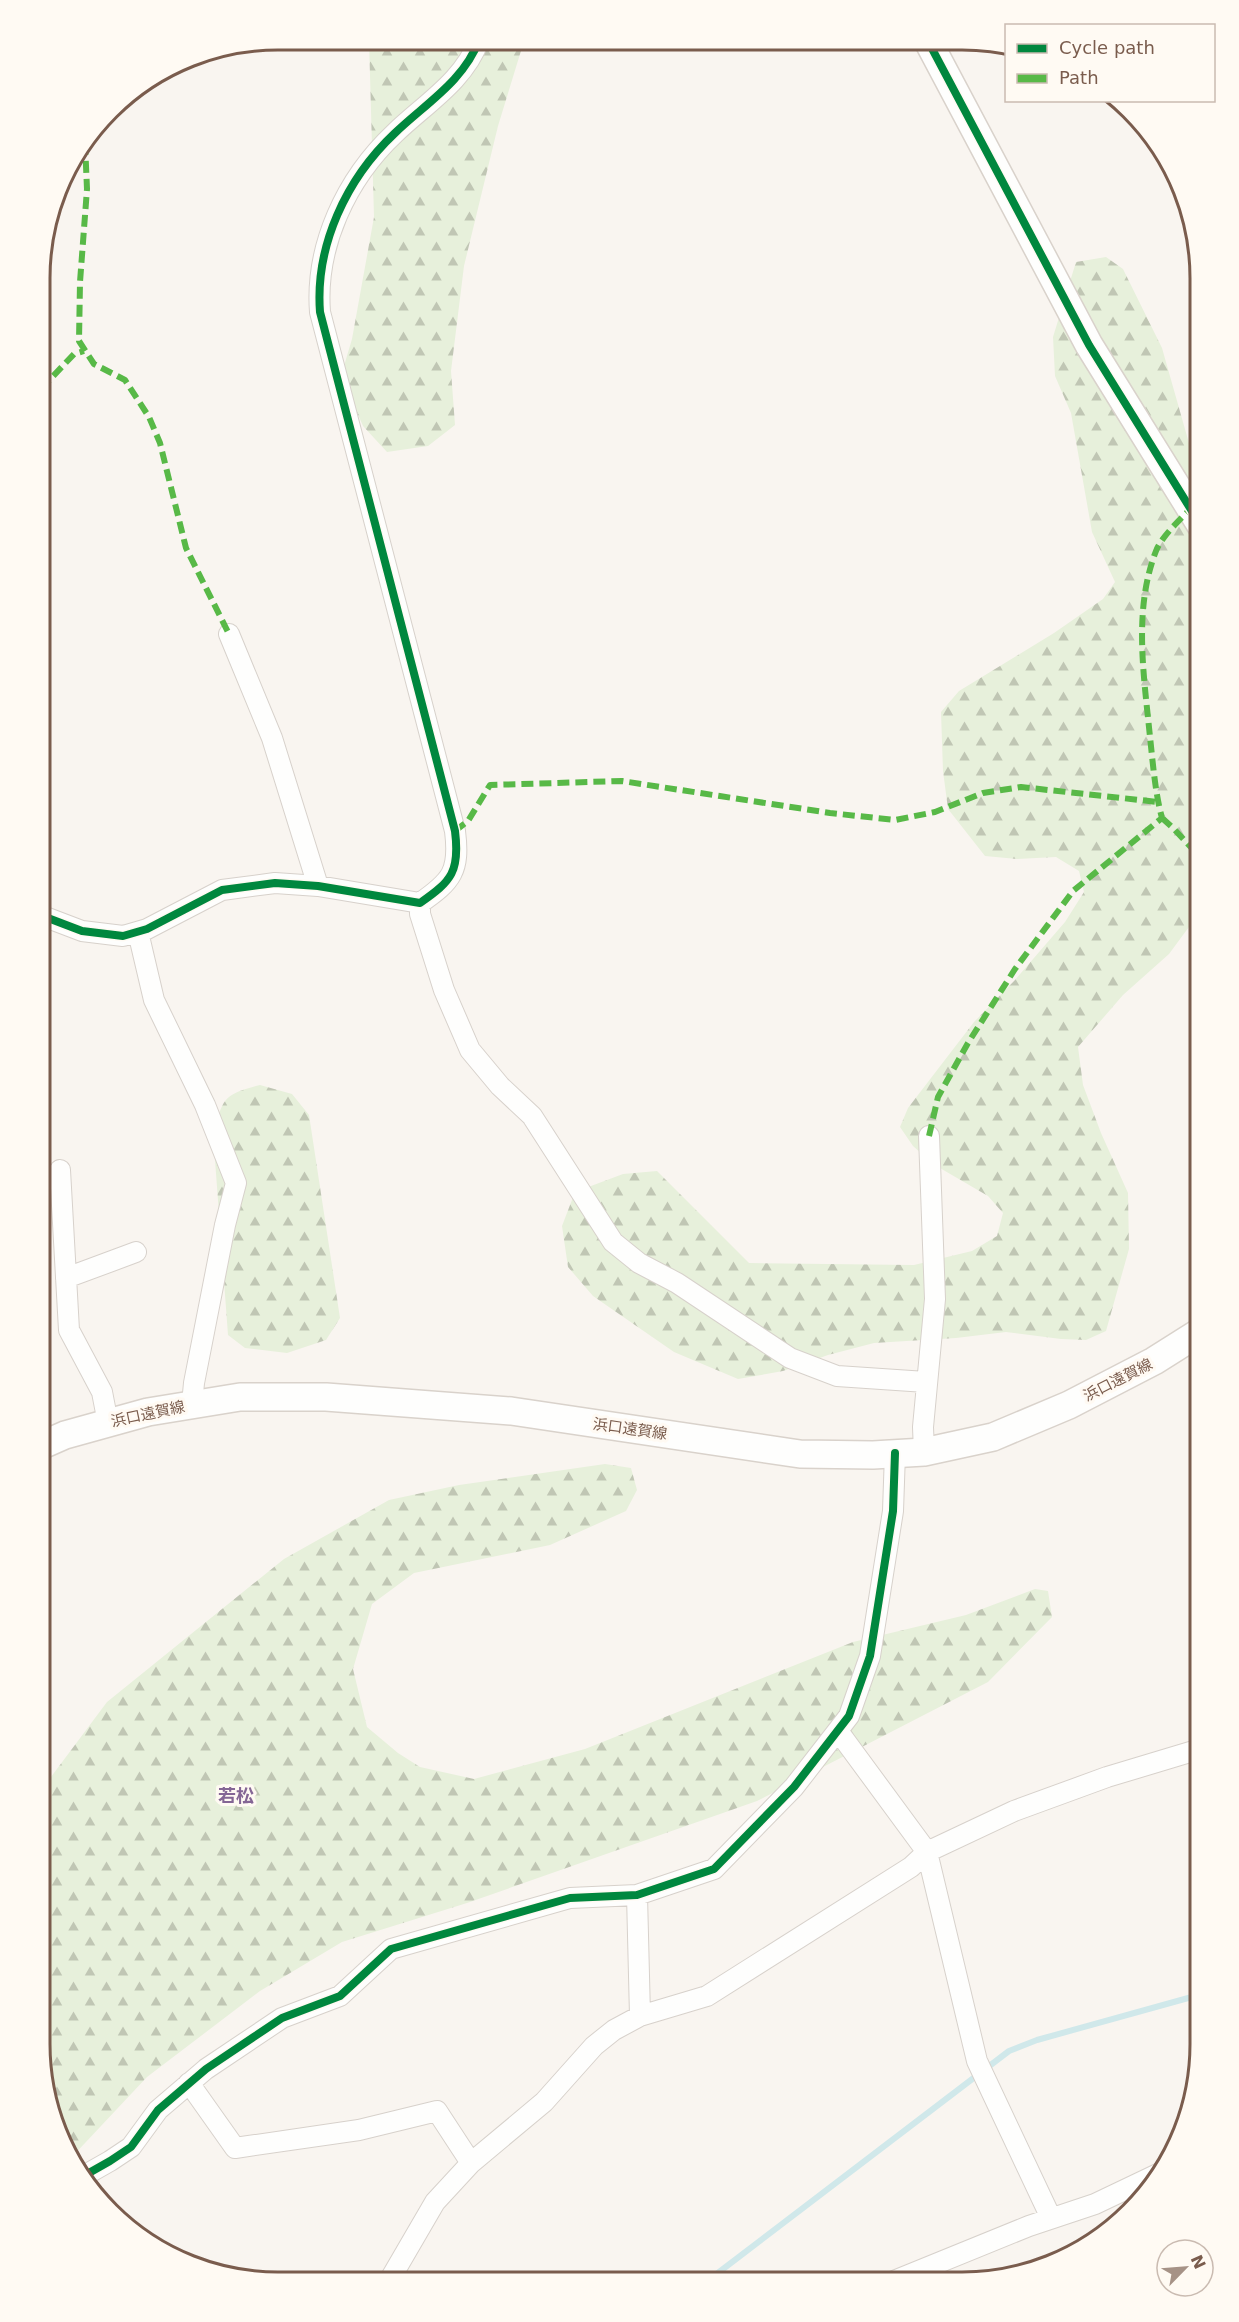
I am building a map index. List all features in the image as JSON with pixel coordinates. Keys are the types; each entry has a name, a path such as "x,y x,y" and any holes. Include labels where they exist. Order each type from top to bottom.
{"main road":[{"path":"933,50 1089,345 1190,501"},
{"name":"浜口遠賀線","path":"50,1442 65,1435 148,1412 192,1404 240,1397 326,1397 511,1411 800,1454 873,1455 924,1452 993,1437 1069,1405 1154,1361 1190,1338"}],"street":[{"path":"50,919 82,931 123,936 147,929 222,890 275,883 318,886 420,903 437,891 454,873 457,850 455,831 320,312 318,288 322,261 333,226 350,188 364,166 393,134 455,81 476,50"},
{"path":"229,634 272,738 318,886"},
{"path":"420,903 420,914 444,990 470,1050 500,1086 532,1116 613,1242 639,1263 677,1283 790,1358 837,1376 926,1382"},
{"path":"138,932 154,1000 205,1105 236,1183 202,1338 192,1404"},
{"path":"924,1452 922,1427 935,1299 929,1136"},
{"path":"60,1170 69,1330 102,1392 108,1423"},
{"path":"66,1278 136,1252"},
{"path":"89,2173 131,2147 158,2110 206,2069 282,2018 340,1996 390,1949 570,1898 637,1895 714,1869 794,1787 849,1716 870,1656 893,1511 895,1453"},
{"path":"838,1731 927,1852 977,2061 1051,2218"},
{"path":"394,2272 435,2202 471,2163 544,2102 594,2046 614,2030 640,2016 706,1996 911,1867 927,1852 1014,1811 1107,1777 1190,1752"},
{"path":"637,1895 640,2016"},
{"path":"189,2083 235,2148 359,2130 437,2110 471,2163"},
{"path":"916,2272 1051,2218 1095,2204 1144,2181"}],"green space":[{"path":"369,50 521,50 498,126 464,266 451,371 455,425 428,446 387,452 363,426 341,376 352,339 374,217"},
{"path":"1106,257 1123,269 1162,348 1190,447 1190,926 1169,954 1123,995 1078,1047 1083,1085 1101,1133 1128,1193 1129,1249 1106,1331 1086,1340 1006,1332 956,1338 874,1343 828,1355 783,1371 738,1379 674,1352 593,1296 568,1267 562,1226 575,1192 623,1174 657,1171 749,1263 914,1265 972,1251 997,1236 1003,1213 988,1196 933,1164 913,1146 900,1127 908,1108 974,1022 1015,980 1065,922 1084,892 1079,871 1056,857 1017,859 985,856 948,809 943,771 941,712 959,691 1054,633 1103,599 1115,582 1092,532 1071,413 1055,376 1053,337 1076,262"},
{"path":"260,1085 292,1094 309,1115 340,1318 326,1340 287,1353 245,1348 228,1335 213,1133 226,1100 231,1095"},
{"path":"605,1464 631,1468 637,1490 626,1511 550,1545 414,1573 372,1604 353,1669 367,1727 398,1753 420,1767 474,1779 585,1749 853,1642 966,1615 1035,1589 1048,1591 1052,1617 988,1682 757,1801 467,1903 342,1942 260,1991 147,2077 77,2152 57,2104 51,2074 50,1778 107,1702 284,1559 389,1500 459,1485"}],"waterway":[{"path":"719,2272 1009,2051 1037,2040 1190,1998"}],"marked path":[{"path":"86,155 87,189 80,282 79,341 94,364 125,380 149,417 160,443 186,548 229,634"},
{"path":"50,379 74,354 84,351"},
{"path":"929,1136 938,1097 968,1043 1015,969 1073,891 1162,818 1154,778 1143,667 1142,620 1149,573 1156,551 1162,540 1190,509"},
{"path":"455,831 468,821 490,785 622,781 830,813 895,820 935,812 983,793 1021,787 1158,802"},
{"path":"1162,818 1190,846"}],"cycle path":[{"path":"50,919 82,931 123,936 147,929 222,890 275,883 318,886 420,903 440,888 455,866 455,831 320,312 320,287 329,238 348,192 378,151 454,80 474,50"},
{"path":"933,50 1089,345 1190,508"},
{"path":"89,2173 131,2147 158,2110 206,2069 282,2018 340,1996 391,1949 570,1898 637,1895 714,1869 794,1787 849,1716 870,1656 893,1511 895,1453"}],"district":[{"name":"若松","path":"236,1795"}]}
